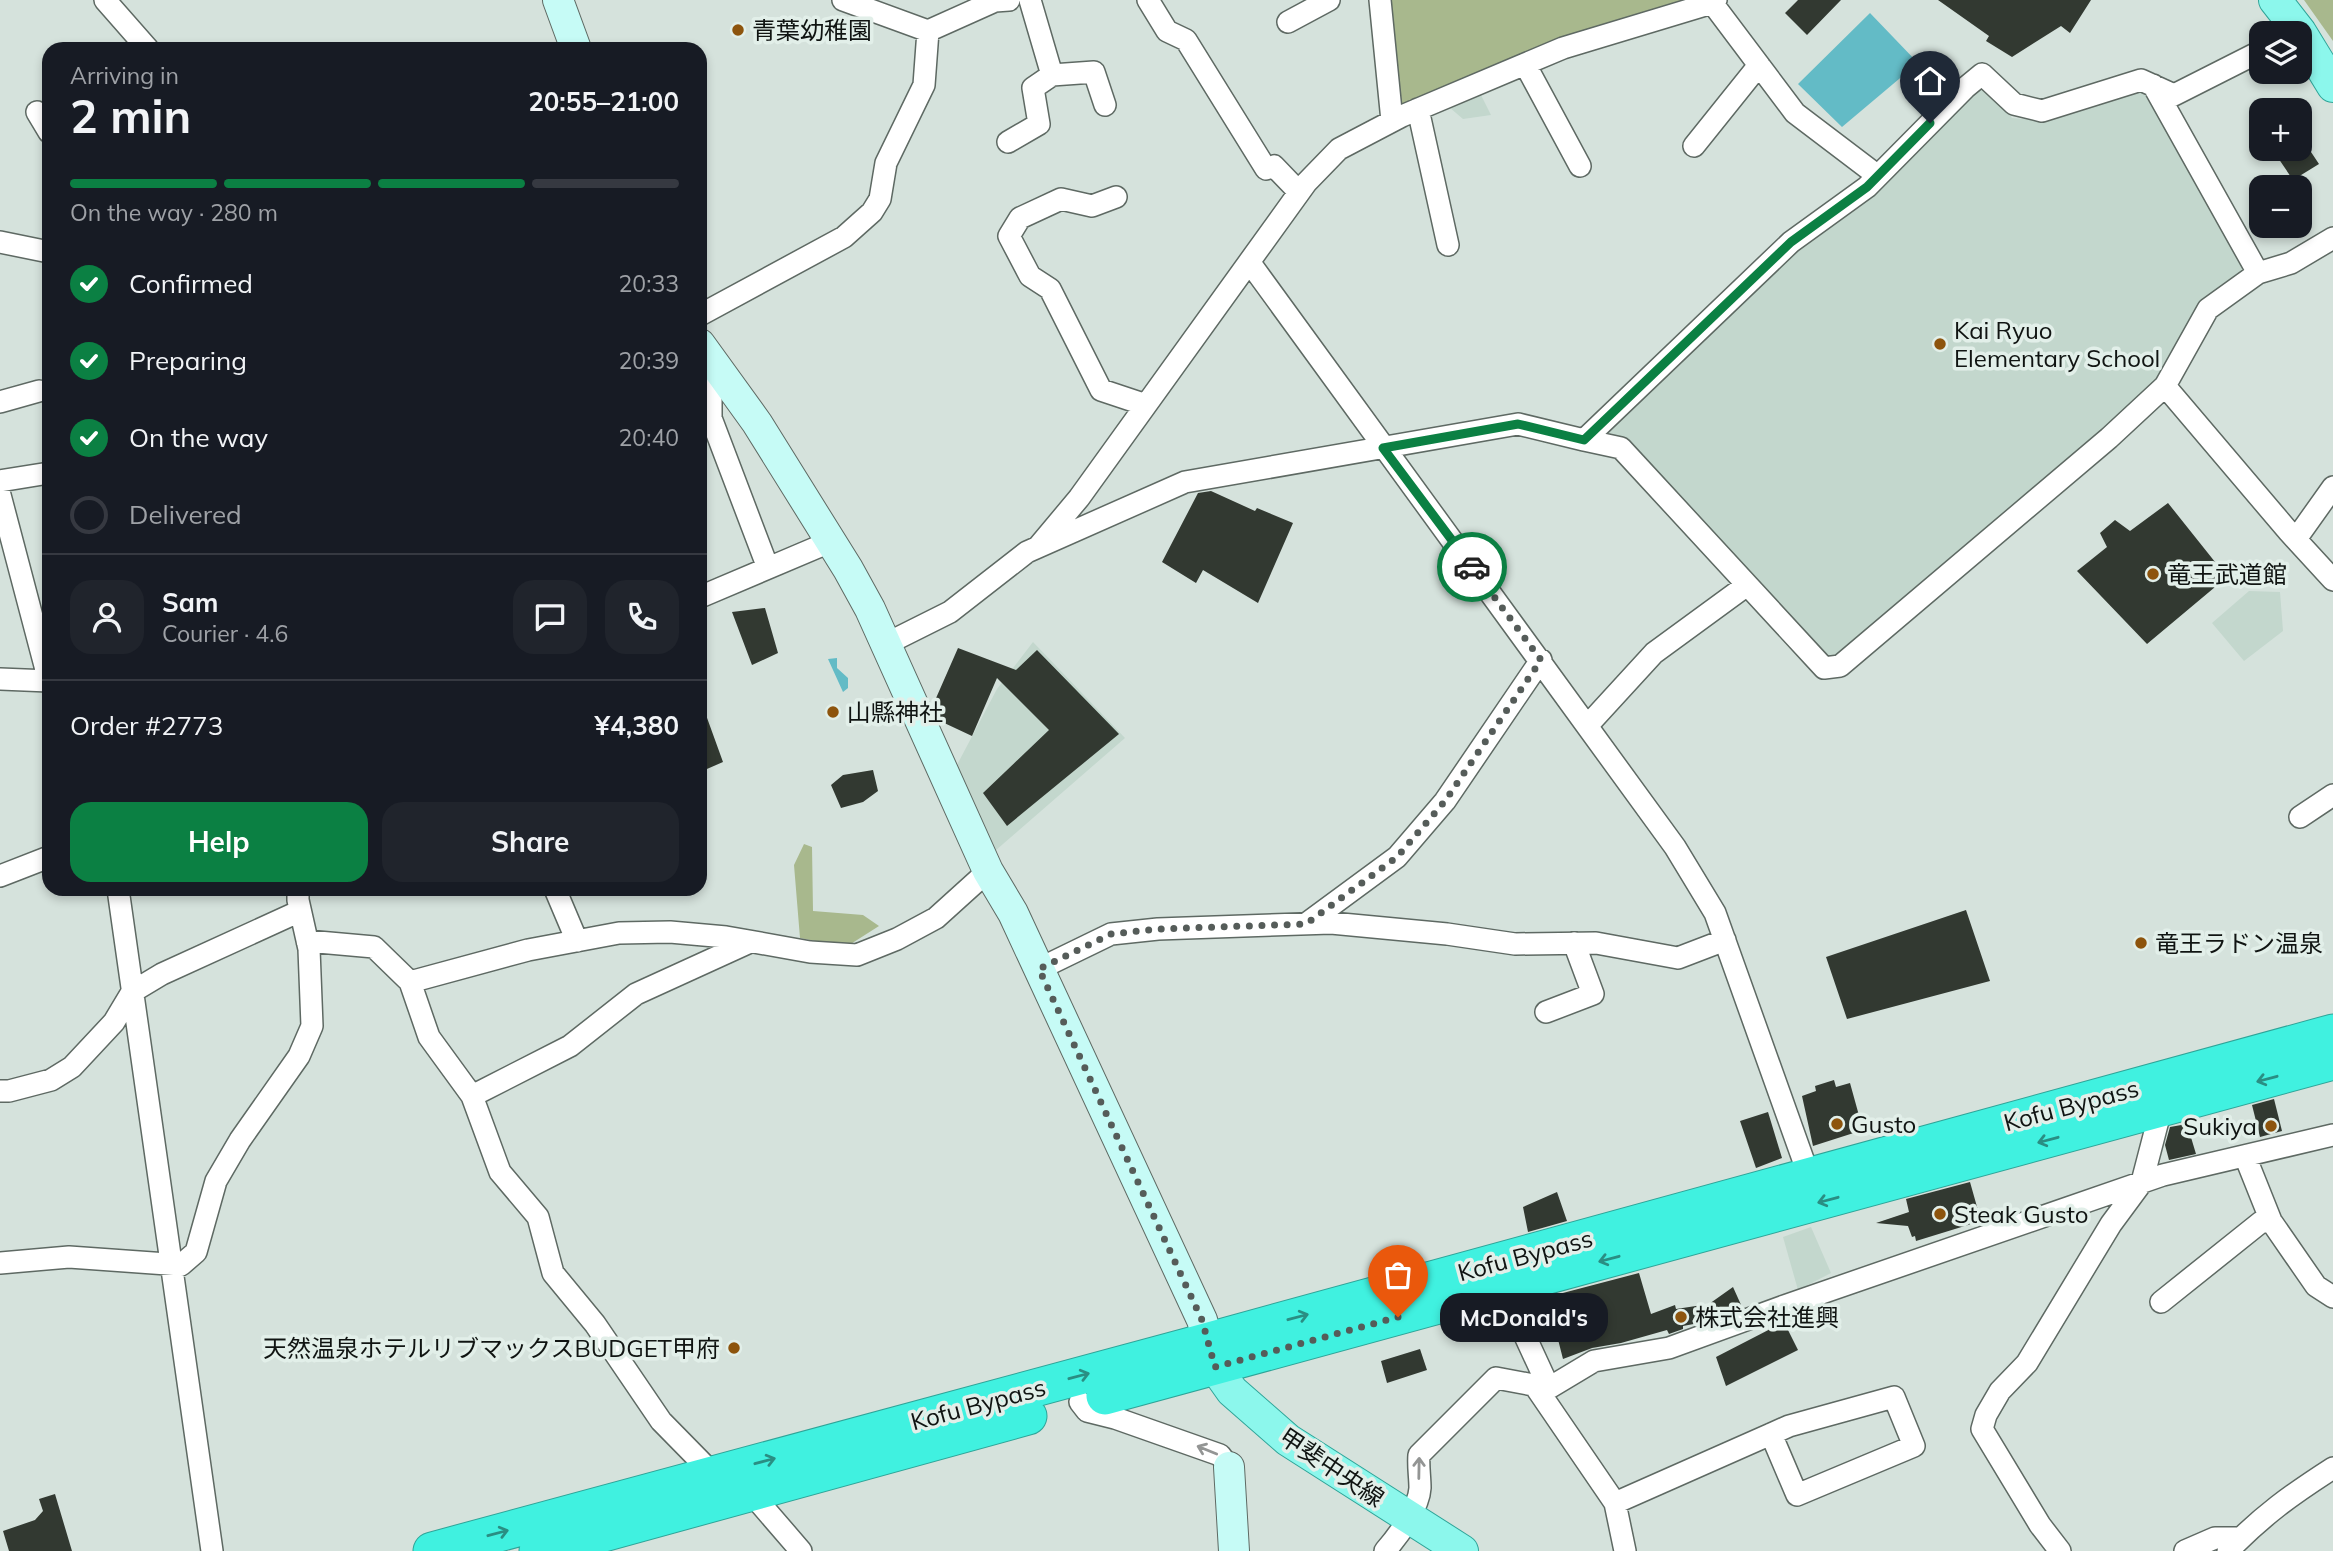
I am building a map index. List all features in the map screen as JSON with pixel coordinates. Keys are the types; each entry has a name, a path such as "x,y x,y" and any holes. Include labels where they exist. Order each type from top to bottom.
{"highway":[{"name":"Kofu Bypass","path":"538,1551 1080,1402 1212,1354 1809,1176 2333,1033"},
{"name":"Kofu Bypass","path":"432,1551 714,1475 1212,1354 1503,1289 2333,1061"}],"main road":[{"path":"2276,0 2290,21"},
{"path":"2312,53 2333,85"},
{"name":"甲斐中央線","path":"1212,1354 1232,1391 1288,1440 1462,1551"}],"street":[{"path":"105,0 142,42"},
{"path":"559,0 574,42"},
{"path":"843,0 928,31 995,2 1009,0"},
{"path":"1030,0 1052,75"},
{"path":"1149,0 1167,31 1186,40 1266,169 1275,166 1299,192"},
{"path":"1288,22 1329,0"},
{"path":"1380,0 1392,121"},
{"path":"1038,547 1079,498 1299,192 1339,149 1418,109 1563,48 1713,1 1795,113 1878,176"},
{"path":"707,310 845,237 872,212 880,200 886,163 924,85 928,31"},
{"path":"1584,440 1791,242 1867,187 1982,74 2014,104 2042,111 2141,80 2174,95 2249,57"},
{"path":"1525,64 1580,166"},
{"path":"1694,146 1759,65"},
{"path":"1008,142 1039,124 1033,88 1052,75 1094,72 1105,105"},
{"path":"2153,85 2258,273"},
{"path":"1418,109 1448,245"},
{"path":"37,112 42,120"},
{"path":"1116,197 1092,206 1061,199 1020,218 1009,236 1030,276 1050,289 1101,390 1146,405"},
{"path":"886,644 950,612 1027,552 1185,482 1518,424 1621,449 1824,668 1840,666 2109,438 2165,386 2208,309 2258,273 2291,263 2333,238"},
{"path":"0,242 42,251"},
{"path":"1250,263 1675,847 1715,913 1809,1176"},
{"path":"707,353 757,423 832,541 870,609 988,871 1013,914 1202,1320 1212,1354"},
{"path":"707,365 711,418 768,568"},
{"path":"2165,386 2333,580"},
{"path":"0,402 39,391"},
{"path":"0,481 42,474"},
{"path":"2296,539 2333,487"},
{"path":"0,495 39,606 42,628"},
{"path":"707,594 832,541"},
{"path":"1588,725 1654,653 1747,585"},
{"path":"1306,924 1397,857 1445,801 1541,660"},
{"path":"1,680 42,681"},
{"path":"2300,817 2333,795"},
{"path":"0,876 42,861"},
{"path":"410,982 528,950 619,933 670,932 810,952 857,955 897,939 936,918 988,871"},
{"path":"119,896 212,1551"},
{"path":"0,1263 69,1257 181,1265 196,1252 216,1181 240,1140 299,1056 312,1026 307,942 299,896"},
{"path":"558,896 577,941"},
{"path":"0,1091 51,1080 72,1067 114,1021 132,992 162,974 300,911"},
{"path":"1039,969 1111,934 1158,929 1331,923 1516,944 1596,943 1678,958 1725,940"},
{"path":"307,942 374,947 410,982 429,1037 472,1096 500,1172 538,1217 553,1272 595,1324 662,1421 714,1475"},
{"path":"472,1096 570,1046 636,994 750,942"},
{"path":"1546,1013 1593,994 1574,943"},
{"path":"2060,1551 2040,1525 1982,1429 1986,1415 2000,1391 2027,1363 2111,1224 2142,1182 2161,1109"},
{"path":"1385,1551 1409,1518 1420,1490 1417,1473 1419,1455 1496,1378 1542,1387 1594,1361 1669,1348 2163,1175 2333,1135"},
{"path":"2245,1156 2271,1221 2316,1286 2333,1297"},
{"path":"2161,1302 2262,1222 2271,1221"},
{"path":"1503,1289 1542,1387 1615,1503 1625,1551"},
{"path":"1615,1503 1789,1426 1894,1397 1914,1446 1797,1495 1771,1434"},
{"path":"1080,1402 1087,1410 1220,1455 1229,1466 1234,1551"},
{"path":"2185,1551 2215,1538 2235,1544 2283,1500 2333,1468"},
{"path":"751,1493 801,1551"}],"shaded area":[{"path":"1476,85 1491,115 1463,119 1449,107"},
{"name":"Kai Ryuo Elementary School","path":"2136,86 2151,99 2250,270 2166,380 1830,662 1625,444 1603,431 1801,243 1976,88 1990,89 2012,118 2049,121"},
{"path":"2249,591 2280,592 2283,631 2244,661 2212,623"},
{"path":"1033,642 1125,738 988,857 948,782 997,689"},
{"path":"1811,1227 1831,1273 1798,1290 1783,1237"}],"green space":[{"path":"1383,0 1707,0 1395,116"},
{"path":"2304,0 2333,0 2333,41"},
{"path":"804,844 812,847 813,911 863,915 879,926 846,947 800,938 794,865"}],"water":[{"path":"1870,13 1918,63 1842,127 1798,84"},
{"path":"837,658 837,668 848,678 848,688 843,692 828,659"}],"building":[{"path":"1798,0 1841,0 1807,35 1785,13"},
{"path":"1938,0 2091,0 2070,33 2061,26 2012,57 1986,41 1989,36"},
{"path":"2312,154 2319,164 2301,175 2290,175 2280,161 2312,161"},
{"path":"1211,491 1255,511 1257,508 1293,523 1258,603 1203,570 1196,583 1162,562 1198,493"},
{"name":"竜王武道館","path":"2168,503 2227,577 2147,644 2077,571 2107,547 2100,533 2115,520 2130,531"},
{"path":"765,608 778,653 752,665 732,612"},
{"path":"958,648 1016,670 1037,650 1119,734 1007,826 983,793 1049,730 997,678 972,736 940,721 933,705"},
{"path":"707,718 723,762 707,769"},
{"path":"873,770 878,791 863,802 841,808 831,785 843,775"},
{"path":"1966,910 1990,981 1847,1019 1826,957"},
{"path":"1834,1080 1836,1087 1850,1083 1863,1130 1813,1146 1802,1096 1816,1091 1815,1086"},
{"path":"2274,1099 2282,1131 2260,1137 2252,1105"},
{"path":"1768,1112 1782,1158 1756,1168 1740,1121"},
{"path":"2187,1124 2196,1154 2169,1160 2165,1145 2170,1127"},
{"path":"1970,1182 1981,1221 1916,1241 1908,1226 1876,1223 1909,1212 1906,1199"},
{"path":"1557,1192 1567,1221 1528,1232 1523,1207"},
{"path":"1639,1273 1651,1314 1675,1305 1676,1309 1709,1304 1733,1287 1742,1307 1683,1326 1683,1329 1669,1334 1667,1330 1592,1348 1563,1359 1551,1312 1564,1308 1559,1294"},
{"path":"1784,1322 1798,1350 1726,1386 1716,1357"},
{"path":"1420,1349 1427,1370 1387,1383 1381,1361"},
{"path":"55,1494 72,1551 9,1551 3,1531 35,1520 43,1511 39,1499"}],"way so far":[{"path":"1398,1317 1215,1367 1202,1320 1039,969 1111,934 1158,929 1306,924 1397,857 1445,801 1541,660 1472,567"}],"place":[{"name":"青葉幼稚園","path":"738,30"},
{"name":"Kai Ryuo Elementary School","path":"1940,344"},
{"name":"竜王武道館","path":"2153,574"},
{"name":"山縣神社","path":"833,712"},
{"name":"竜王ラドン温泉","path":"2141,943"},
{"name":"Gusto","path":"1837,1124"},
{"name":"Sukiya","path":"2271,1126"},
{"name":"Steak Gusto","path":"1940,1214"},
{"name":"McDonald's","path":"1398,1317"},
{"name":"株式会社進興","path":"1681,1317"},
{"name":"天然温泉ホテルリブマックスBUDGET甲府","path":"734,1348"}],"route":[{"path":"1472,567 1383,448 1518,424 1584,440 1791,242 1867,187 1930,123"}]}
